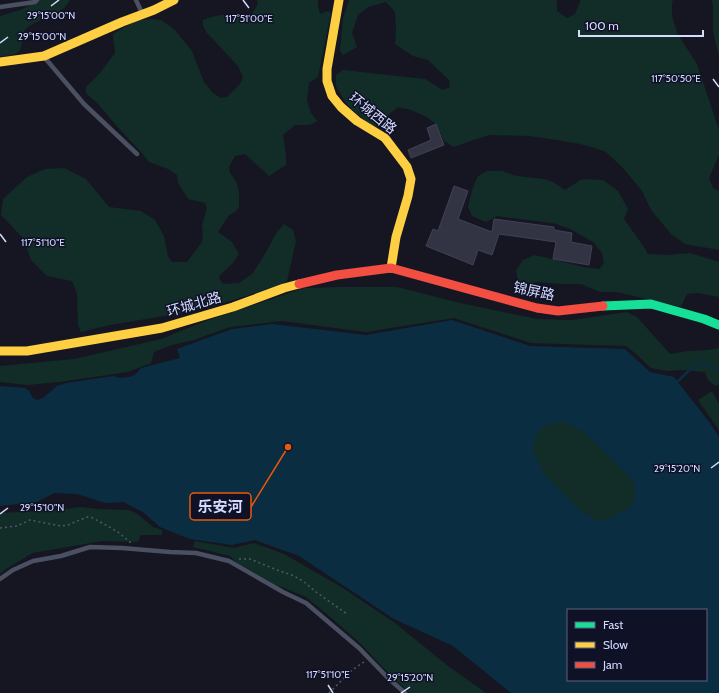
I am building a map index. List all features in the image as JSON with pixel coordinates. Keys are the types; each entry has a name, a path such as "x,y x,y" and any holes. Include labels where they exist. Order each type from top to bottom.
{"street":[{"path":"0,62 44,56 174,0"},
{"name":"环城西路","path":"339,0 327,69 327,81 332,96 341,107 357,121 384,138 407,167 411,179 408,196 396,237 392,268"},
{"name":"锦屏路","path":"392,268 537,308 558,311 609,305 651,304 719,324"},
{"name":"环城北路","path":"0,351 27,351 162,328 233,307 284,288 337,274 392,268"}],"lane":[{"path":"0,7 35,2 37,0"},
{"path":"136,0 143,14"},
{"path":"44,56 84,104 137,154"},
{"path":"0,579 13,570 33,561 61,556 90,547 196,553 229,561 306,603 359,648 405,693"}],"path":[{"path":"0,528 17,526 30,520 68,526 87,517 93,518 118,532 139,550"},
{"path":"229,561 250,559 292,575 303,581 348,614"},
{"path":"329,693 352,670 369,659"}],"green space":[{"path":"40,0 70,0 62,10 33,24 24,31 22,36 22,46 17,53 0,56 0,16 20,10"},
{"path":"257,0 318,0 320,14 328,11 331,13 318,77 309,83 307,100 311,113 317,121 310,124 295,125 283,135 286,165 269,176 245,154 235,156 229,167 230,173 236,181 239,192 239,207 235,212 229,215 218,232 232,242 239,254 232,264 220,275 219,278 223,284 239,283 252,274 277,232 284,224 293,230 296,241 287,281 227,302 193,311 81,332 78,325 77,293 72,281 47,276 31,260 24,239 1,215 3,199 27,177 45,169 64,168 86,179 109,207 141,211 155,220 164,236 168,256 172,262 187,262 202,242 202,225 207,208 205,203 188,199 178,183 177,175 168,169 149,162 98,104 86,93 86,87 100,73 115,53 113,34 137,20 151,19 161,20 174,29 192,51 204,82 213,93 221,98 227,97 240,84 243,77 238,66 207,33 203,26 203,20 219,15 241,16 251,14 258,3"},
{"path":"349,0 557,0 557,11 567,18 575,14 581,0 673,0 672,15 677,33 697,64 719,130 719,155 709,178 713,188 719,191 719,250 685,244 671,234 651,210 642,191 623,168 606,152 595,148 580,144 530,136 490,135 454,147 444,141 436,124 427,117 411,110 398,107 388,115 384,128 372,126 351,109 336,86 336,75 343,70 425,79 443,90 450,87 449,80 428,60 413,56 395,44 395,12 386,2 368,7 358,15 352,33 357,47 343,55 340,51 343,18"},
{"path":"712,0 719,0 719,57 713,31"},
{"path":"487,171 502,171 517,176 544,179 553,182 565,190 582,179 603,180 618,191 628,209 624,219 648,254 667,255 690,253 719,262 719,297 698,293 687,294 681,307 617,292 600,292 581,284 536,282 523,287 518,281 516,270 523,260 535,255 583,267 599,269 604,263 602,253 593,242 568,228 552,223 497,216 486,222 472,216 468,207 473,187 478,176"},
{"path":"397,287 460,303 537,319 572,320 627,312 637,317 670,354 719,348 719,384 716,386 708,380 705,372 681,370 668,371 651,368 626,346 531,343 454,318 366,332 282,321 230,327 154,352 151,363 128,372 28,385 0,382 0,366 74,359 161,339 203,322 304,288"},
{"path":"712,391 719,404 719,430 698,400"},
{"path":"515,400 699,417 615,537 541,483"},
{"path":"80,507 129,510 136,513 153,527 162,530 162,535 141,535 138,542 102,541 33,553 0,574 0,513 59,510"},
{"path":"195,541 234,548 254,543 284,554 343,588 395,623 448,666 486,693 410,693 390,675 361,644 306,597 274,584 236,562 230,556 193,547"}],"water":[{"path":"452,320 530,346 625,349 650,372 674,377 719,437 719,693 511,693 453,646 394,619 299,556 255,540 232,545 190,539 160,527 143,512 123,502 105,503 77,494 54,493 37,502 0,506 0,386 25,388 29,391 33,398 37,400 43,398 57,386 66,383 113,376 121,378 130,377 136,374 141,368 180,358 177,349 232,329 272,324 366,335","holes":["564,422 583,431 631,478 635,487 634,501 628,509 603,521 595,519 582,512 545,475 533,452 533,444 539,430 550,423"]}],"building":[{"path":"436,124 444,145 411,158 408,150 431,140 427,128"},
{"path":"454,186 468,191 458,219 492,232 494,219 554,227 554,230 572,233 571,242 592,246 589,265 553,259 556,242 499,234 492,255 478,250 473,265 426,246 433,229 438,231"}],"waterway":[{"path":"675,384 695,365 702,363 719,370"}],"traffic: fast":[{"path":"603,306 651,304 704,319 719,325"}],"traffic: slow":[{"path":"0,62 44,56 122,22 154,10 174,0"},
{"path":"339,0 327,69 327,81 332,96 341,107 357,121 385,138 407,167 411,179 408,196 396,237 391,268"},
{"path":"0,351 27,351 162,328 233,307 299,284"}],"traffic: jam":[{"path":"299,284 337,275 391,268 537,308 558,311 603,306"}],"place":[{"name":"乐安河","path":"288,447"}]}
